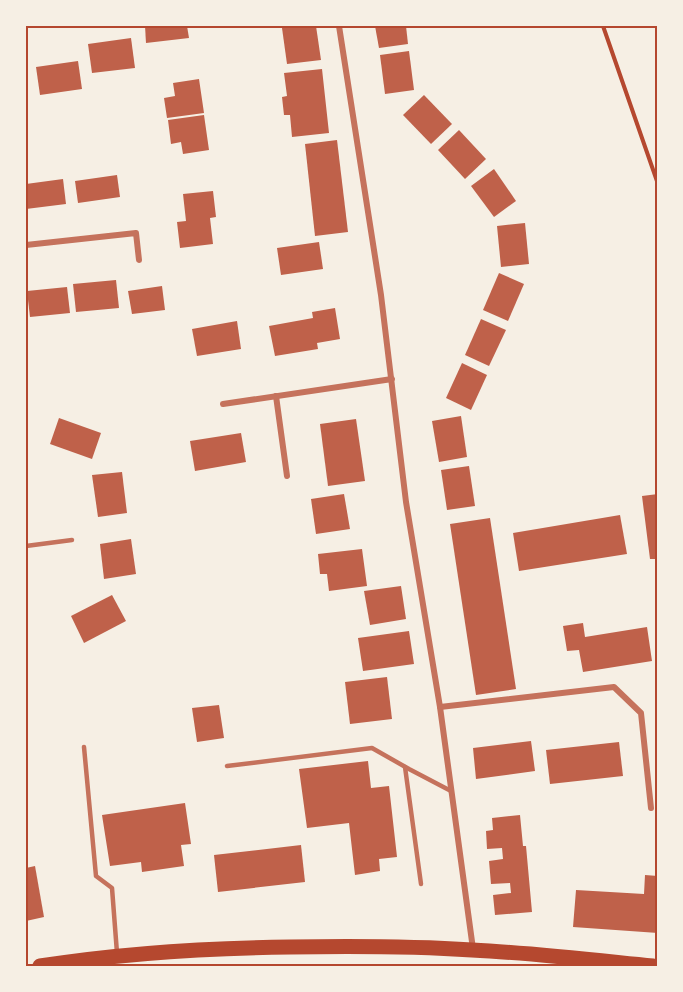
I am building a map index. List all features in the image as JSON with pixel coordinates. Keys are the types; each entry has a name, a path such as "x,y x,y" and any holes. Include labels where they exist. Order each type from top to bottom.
{"main road":[{"path":"40,966 194,949 361,946 473,950 654,966"}],"street":[{"path":"339,26 381,295 406,502 440,707 473,950"},
{"path":"26,245 136,233 139,260"},
{"path":"223,404 392,379"},
{"path":"276,396 287,476"},
{"path":"440,707 614,687 641,713 651,808"}],"lane":[{"path":"26,546 72,540"},
{"path":"84,747 96,876 112,888 117,956"},
{"path":"226,766 372,748 451,791"},
{"path":"405,767 421,884"}],"path":[{"path":"603,26 657,184"}],"building":[{"path":"145,26 187,26 189,38 146,43"},
{"path":"316,26 321,60 287,64 282,28"},
{"path":"375,26 406,26 408,44 379,48"},
{"path":"131,38 135,68 92,73 88,44"},
{"path":"409,51 414,90 385,94 380,55"},
{"path":"78,61 82,89 40,95 36,67"},
{"path":"322,69 329,133 292,137 290,115 284,115 282,97 287,96 284,73"},
{"path":"199,79 204,113 167,118 164,98 175,96 173,83"},
{"path":"424,95 452,124 431,144 403,115"},
{"path":"204,115 209,150 183,154 181,142 171,144 168,120"},
{"path":"459,130 486,159 465,179 438,150"},
{"path":"337,140 348,232 315,236 305,144"},
{"path":"494,169 516,201 494,217 471,186"},
{"path":"117,175 120,197 78,203 75,181"},
{"path":"63,179 66,204 26,209 26,184"},
{"path":"213,191 216,217 210,218 213,244 180,248 177,222 186,221 183,194"},
{"path":"525,223 529,264 501,267 497,226"},
{"path":"319,242 323,269 281,275 277,248"},
{"path":"499,273 524,284 508,321 483,310"},
{"path":"116,280 119,308 76,312 73,284"},
{"path":"162,286 165,310 132,314 128,291"},
{"path":"67,287 70,313 30,317 27,291"},
{"path":"335,308 340,339 317,343 318,349 275,356 269,326 313,318 312,312"},
{"path":"481,319 506,330 489,366 465,355"},
{"path":"237,321 241,349 197,356 192,329"},
{"path":"462,363 487,375 471,410 446,398"},
{"path":"461,416 467,457 439,462 432,421"},
{"path":"59,418 101,433 92,459 50,444"},
{"path":"356,419 365,481 328,486 320,424"},
{"path":"241,433 246,462 195,471 190,441"},
{"path":"469,466 475,506 447,510 441,470"},
{"path":"122,472 127,513 98,517 92,475"},
{"path":"344,494 350,529 316,534 311,499"},
{"path":"658,494 658,559 650,559 642,496"},
{"path":"620,515 627,554 519,571 513,533"},
{"path":"490,518 516,689 476,695 450,524"},
{"path":"131,539 136,574 104,579 100,544"},
{"path":"362,549 367,586 329,591 327,574 320,574 318,554"},
{"path":"401,586 406,619 370,625 364,591"},
{"path":"112,595 126,621 84,643 71,616"},
{"path":"583,623 585,637 647,627 652,661 583,672 579,650 567,651 563,626"},
{"path":"409,631 414,664 363,671 358,638"},
{"path":"387,677 392,719 350,724 345,682"},
{"path":"219,705 224,738 197,742 192,708"},
{"path":"531,741 535,771 476,779 473,748"},
{"path":"619,742 623,776 550,784 546,750"},
{"path":"368,761 371,788 389,786 397,857 379,859 380,871 355,875 349,823 307,828 299,769"},
{"path":"185,803 191,844 181,845 184,866 142,872 141,862 110,866 102,815"},
{"path":"520,815 523,846 526,846 532,912 495,915 493,895 511,893 510,883 491,884 489,861 503,859 502,848 487,849 486,831 493,830 492,818"},
{"path":"301,845 305,882 218,892 214,855"},
{"path":"35,866 44,917 26,921 26,868"},
{"path":"645,875 658,876 658,933 573,927 576,890 644,894"}]}
